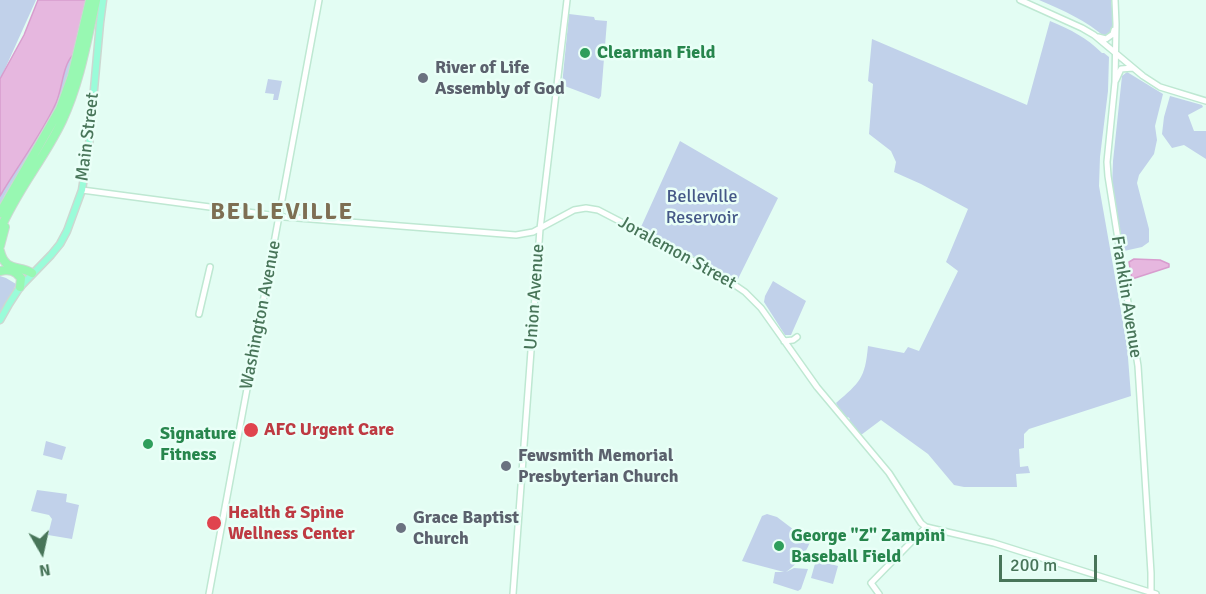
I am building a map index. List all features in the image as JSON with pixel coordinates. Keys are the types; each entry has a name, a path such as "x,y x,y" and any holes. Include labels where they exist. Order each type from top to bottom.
{"highway":[{"path":"0,213 50,130 60,109 72,76 90,0"},
{"path":"0,230 69,106 78,78 96,0"},
{"path":"0,246 3,232 24,184"},
{"path":"0,250 3,260 8,265 32,273"},
{"path":"10,270 19,275 20,287"},
{"path":"0,271 32,273"}],"main road":[{"name":"Main Street","path":"0,320 20,287 60,244 82,190 104,0"}],"street":[{"name":"Washington Avenue","path":"208,594 319,0"},
{"name":"Union Avenue","path":"513,594 540,229 567,0"},
{"path":"1020,0 1106,39 1113,34 1116,24"},
{"name":"Franklin Avenue","path":"1115,0 1115,81 1107,162 1108,188 1138,366 1153,593"},
{"path":"1094,35 1134,69 1160,87 1206,101"},
{"path":"1115,81 1121,69 1134,69"},
{"name":"Joralemon Street","path":"82,190 279,216 516,235 530,234 574,210 590,208 601,212 662,243 735,285 757,303 833,408 884,466 921,523 926,527"},
{"path":"199,314 210,267"},
{"path":"784,341 797,337"},
{"path":"879,594 871,583 926,527 994,543 1153,593"}],"green space":[{"path":"0,0 36,0 0,80"},
{"path":"1039,0 1111,0 1112,35 1106,38 1083,21"},
{"name":"Clearman Field","path":"569,14 607,21 599,99 562,85"},
{"path":"1050,21 1078,34 1109,57 1099,186 1127,345 1131,396 1029,429 1024,434 1024,448 1019,449 1020,467 1028,466 1030,473 1016,474 1017,487 964,487 954,485 928,454 881,420 861,435 847,421 850,419 848,417 845,419 836,403 860,379 868,346 904,353 908,347 919,351 958,271 946,262 968,209 894,172 896,162 891,151 869,134 873,84 868,81 872,39 1027,105"},
{"path":"73,55 62,95 53,114 0,204 2,192 38,138 50,115 58,98 67,64"},
{"path":"1127,72 1163,94 1155,126 1157,140 1154,154 1139,175 1137,183 1149,229 1149,242 1142,247 1124,251 1112,186 1122,76"},
{"path":"268,79 282,81 278,100 273,100 274,94 265,93"},
{"path":"1170,96 1202,105 1203,107 1188,115 1194,131 1206,131 1206,159 1184,145 1172,148 1162,134"},
{"name":"Belleville Reservoir","path":"680,141 778,198 737,281 641,227"},
{"path":"0,276 16,284 0,319"},
{"path":"773,281 806,301 791,335 785,335 764,302"},
{"path":"46,441 66,447 62,460 43,455"},
{"path":"37,490 67,494 66,502 79,505 72,539 48,535 52,519 49,515 31,511"},
{"name":"George \"Z\" Zampini Baseball Field","path":"767,514 777,517 810,542 800,559 786,572 794,568 808,569 801,589 798,591 773,583 775,572 784,572 742,561 762,516"},
{"path":"816,560 838,566 833,584 811,578"}],"shaded area":[{"path":"38,0 86,0 73,55 67,64 56,103 0,196 0,79 24,35"},
{"path":"1134,259 1160,260 1169,264 1169,267 1132,279 1129,262"}],"place":[{"name":"Clearman Field","path":"585,53"},
{"name":"River of Life Assembly of God","path":"423,78"},
{"name":"AFC Urgent Care","path":"251,430"},
{"name":"Signature Fitness","path":"148,444"},
{"name":"Fewsmith Memorial Presbyterian Church","path":"506,466"},
{"name":"Health & Spine Wellness Center","path":"214,523"},
{"name":"Grace Baptist Church","path":"401,528"},
{"name":"George \"Z\" Zampini Baseball Field","path":"779,546"}],"district":[{"name":"BELLEVILLE","path":"282,213"}]}
